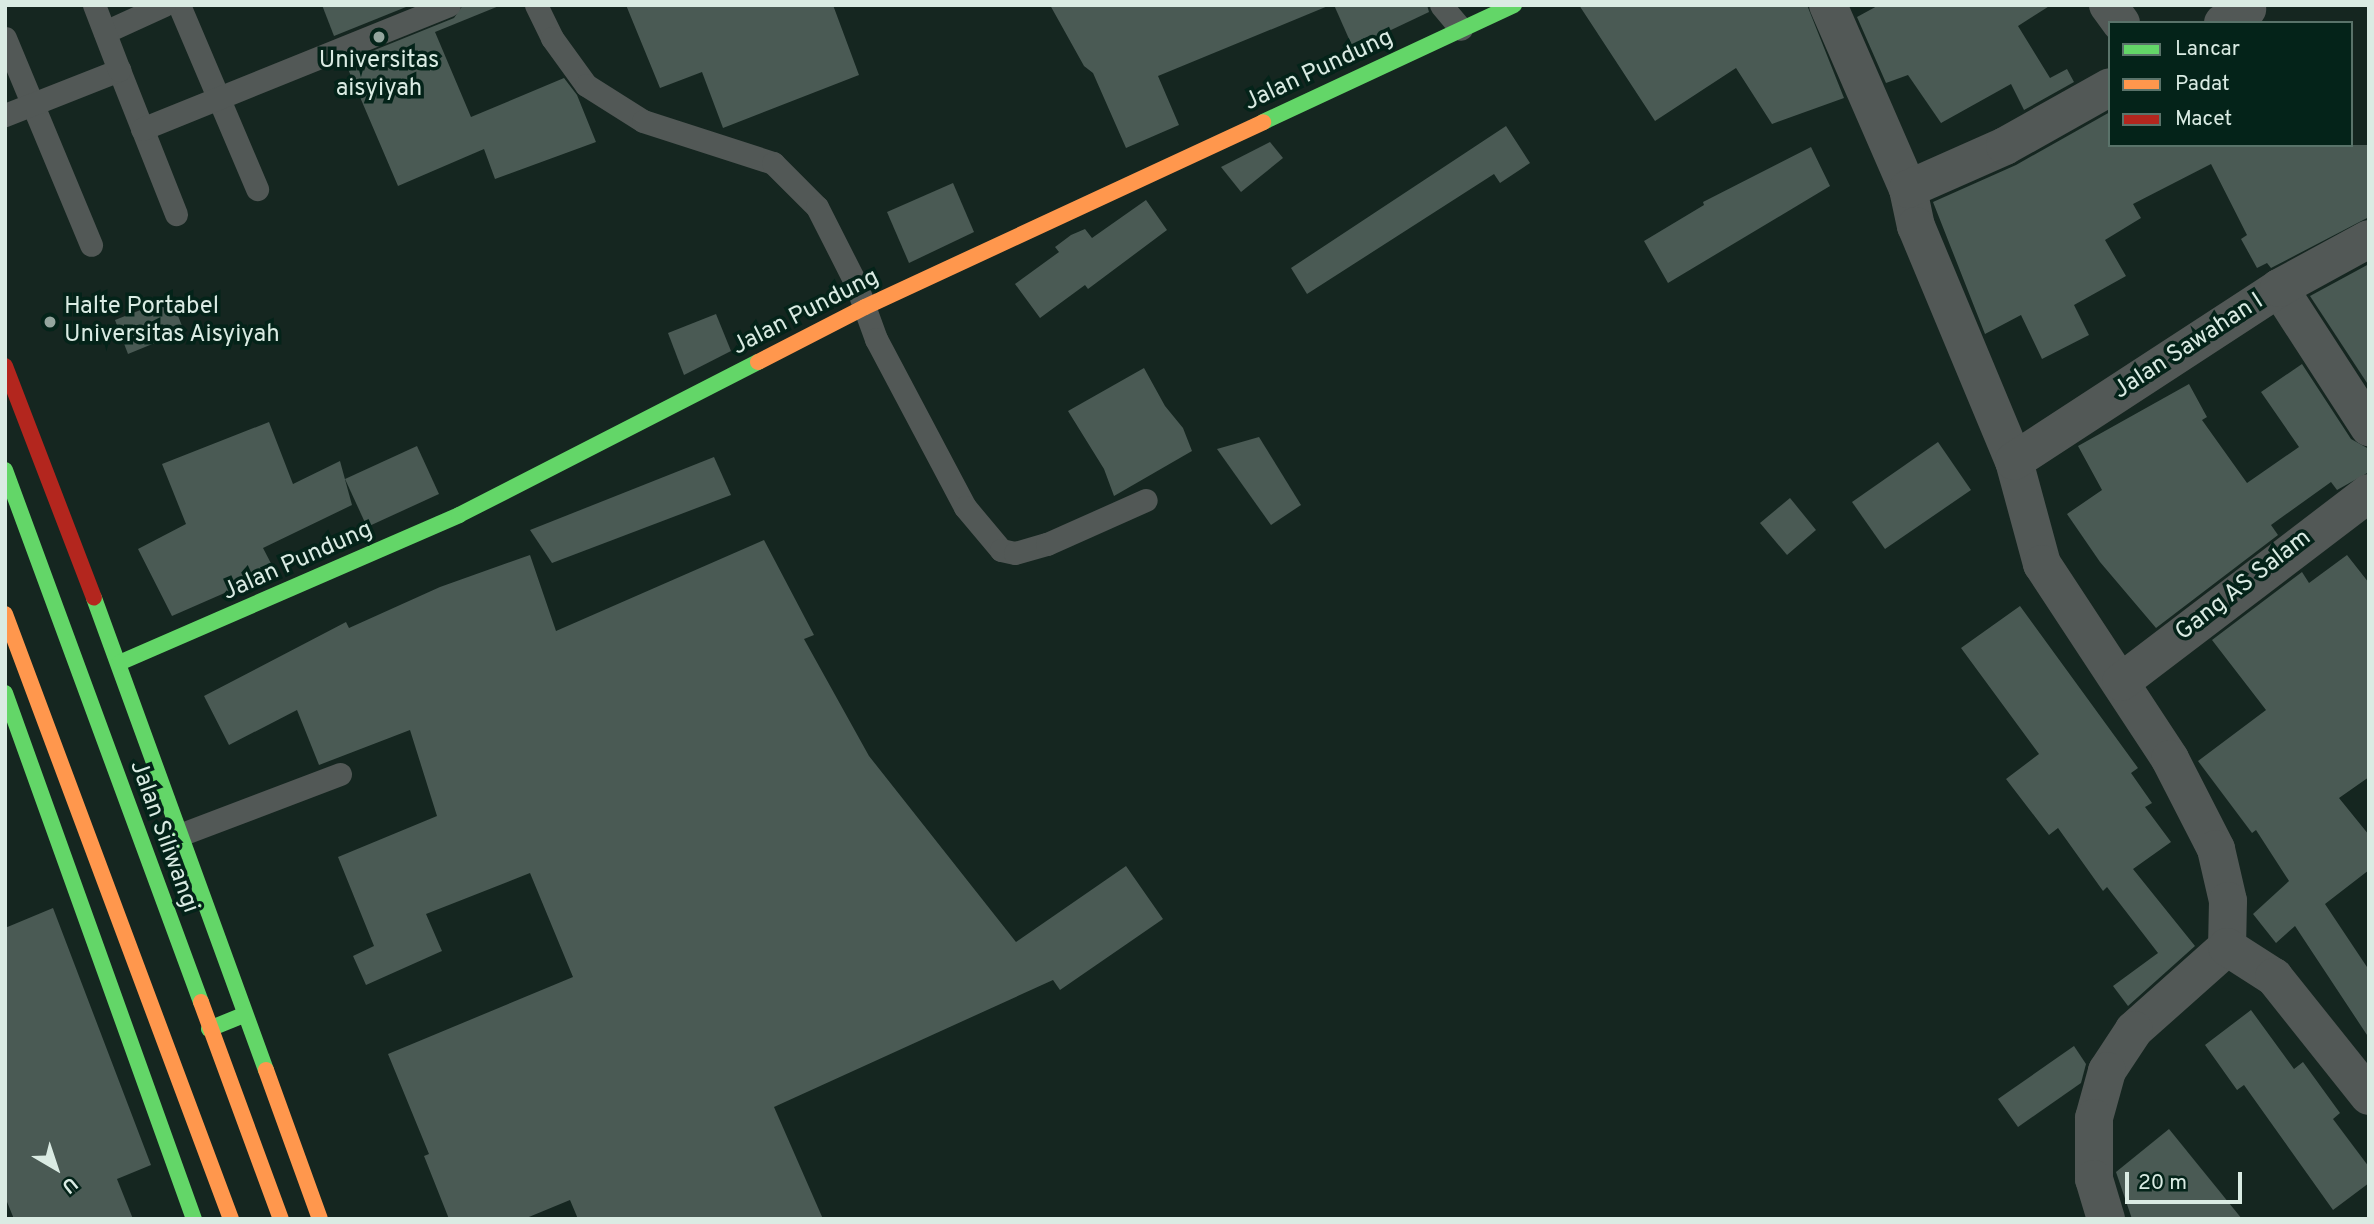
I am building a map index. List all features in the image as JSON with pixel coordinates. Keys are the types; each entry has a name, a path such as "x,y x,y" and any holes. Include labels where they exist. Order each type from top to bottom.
{"main road":[{"name":"Jalan Pundung","path":"119,663 458,515 865,307 1514,5"},
{"path":"5,366 119,663 182,834 244,1015 320,1219"},
{"name":"Jalan Siliwangi","path":"5,470 209,1030 281,1219"},
{"path":"5,614 231,1219"},
{"path":"5,693 87,912 194,1219"},
{"path":"87,912 112,901"},
{"path":"209,1030 244,1015"}],"street":[{"path":"1828,5 1908,189 1916,226 2014,461 2042,564 2170,760 2216,849 2228,901 2227,947 2134,1030 2107,1070 2094,1118 2094,1179 2106,1219"},
{"path":"2108,5 2120,21"},
{"path":"1908,189 2005,146 2108,88"},
{"name":"Jalan Sawahan I","path":"2014,461 2279,288 2369,239"},
{"path":"2279,288 2369,427"},
{"name":"Gang AS Salam","path":"2121,682 2369,493"},
{"path":"2227,947 2274,977 2369,1096"}],"lane":[{"path":"94,5 176,214"},
{"path":"105,32 164,5"},
{"path":"179,5 257,189"},
{"path":"142,129 449,5"},
{"path":"536,5 552,38 586,85 643,121 773,163 817,207 865,307 876,339 965,507 1001,550 1015,553 1047,544 1146,500"},
{"path":"1441,5 1461,29"},
{"path":"5,38 35,102 91,245"},
{"path":"5,115 118,70"},
{"path":"182,834 340,774"}],"building":[{"path":"322,5 411,5 334,36"},
{"path":"463,5 499,6 435,32 471,117 564,78 577,95 596,142 495,179 484,149 398,186 345,62 454,18"},
{"path":"626,5 833,5 859,75 723,128 702,72 660,88"},
{"path":"1050,5 1328,6 1158,76 1179,125 1126,148 1093,73 1084,66"},
{"path":"1334,5 1427,5 1429,12 1353,48"},
{"path":"1579,5 1807,5 1844,98 1772,124 1736,68 1655,121"},
{"path":"1879,5 2051,5 2018,26 2050,78 2067,69 2074,82 2024,110 2011,84 1941,123 1908,75 1886,83 1857,17"},
{"path":"2108,113 2108,147 2369,145 2369,217 2271,268 2267,263 2257,268 2241,239 2247,235 2211,164 2133,204 2141,218 2105,240 2126,276 2074,305 2089,335 2042,359 2021,315 1985,334 1933,202 2016,165"},
{"path":"1506,126 1530,163 1500,183 1494,174 1307,294 1291,268"},
{"path":"1270,142 1283,158 1241,192 1221,167"},
{"path":"1811,147 1830,186 1668,283 1644,241 1704,205 1703,202"},
{"path":"953,183 974,232 909,263 887,212"},
{"path":"1146,200 1167,230 1088,289 1085,285 1040,318 1015,284 1059,252 1055,247 1071,235 1085,229 1092,238"},
{"path":"2369,264 2369,386 2310,296"},
{"path":"171,298 184,331 128,354 115,320"},
{"path":"716,314 731,351 684,375 668,333"},
{"path":"2302,364 2351,439 2369,449 2369,472 2337,490 2331,482 2271,525 2278,535 2156,628 2100,562 2067,514 2102,490 2078,446 2189,384 2207,417 2202,420 2247,483 2299,447 2261,392"},
{"path":"1144,368 1165,406 1183,428 1192,451 1114,496 1104,469 1068,411"},
{"path":"269,422 293,484 340,461 352,505 263,548 275,571 172,616 138,549 186,524 162,464"},
{"path":"1259,437 1301,505 1271,525 1217,449"},
{"path":"1938,442 1971,490 1885,549 1852,502"},
{"path":"417,446 439,494 367,527 345,479"},
{"path":"714,457 731,495 552,563 530,530"},
{"path":"1790,498 1816,530 1787,555 1760,523"},
{"path":"764,540 814,635 804,639 869,756 1016,942 1126,866 1163,919 1060,990 1053,980 774,1107 823,1219 578,1219 570,1200 524,1219 449,1219 424,1156 429,1154 388,1054 573,977 530,873 426,914 442,951 366,985 353,956 374,946 338,857 437,816 410,730 319,765 297,710 229,745 204,696 346,622 349,628 440,587 530,555 556,631"},
{"path":"2347,555 2369,583 2369,777 2339,798 2369,835 2369,870 2325,904 2369,970 2369,1038 2295,926 2276,943 2253,914 2289,881 2256,830 2252,833 2198,761 2266,710 2212,640 2302,572 2309,583"},
{"path":"2020,606 2138,768 2131,773 2152,803 2145,807 2171,842 2133,869 2195,946 2128,1006 2113,986 2158,953 2107,887 2103,891 2058,828 2049,835 2006,779 2039,754 1961,648"},
{"path":"53,908 151,1165 117,1179 133,1219 14,1219 5,1197 5,928"},
{"path":"2251,1010 2294,1069 2303,1062 2340,1113 2333,1119 2369,1167 2369,1183 2333,1210 2244,1085 2237,1090 2205,1045"},
{"path":"2074,1046 2086,1064 2081,1083 2018,1127 1998,1099"},
{"path":"2169,1129 2242,1219 2132,1219 2116,1172"}],"traffic: fast":[{"path":"1263,122 1514,5"},
{"path":"119,663 459,515 758,362"},
{"path":"5,470 201,1002"},
{"path":"94,598 266,1070"},
{"path":"5,693 194,1219"},
{"path":"209,1029 244,1015"}],"traffic: slow":[{"path":"758,362 865,307 1263,122"},
{"path":"5,614 231,1219"},
{"path":"201,1002 281,1219"},
{"path":"266,1070 320,1219"}],"traffic: jam":[{"path":"5,366 94,598"}],"place":[{"name":"Universitas aisyiyah","path":"379,37"},
{"name":"Halte Portabel Universitas Aisyiyah","path":"50,322"}]}
